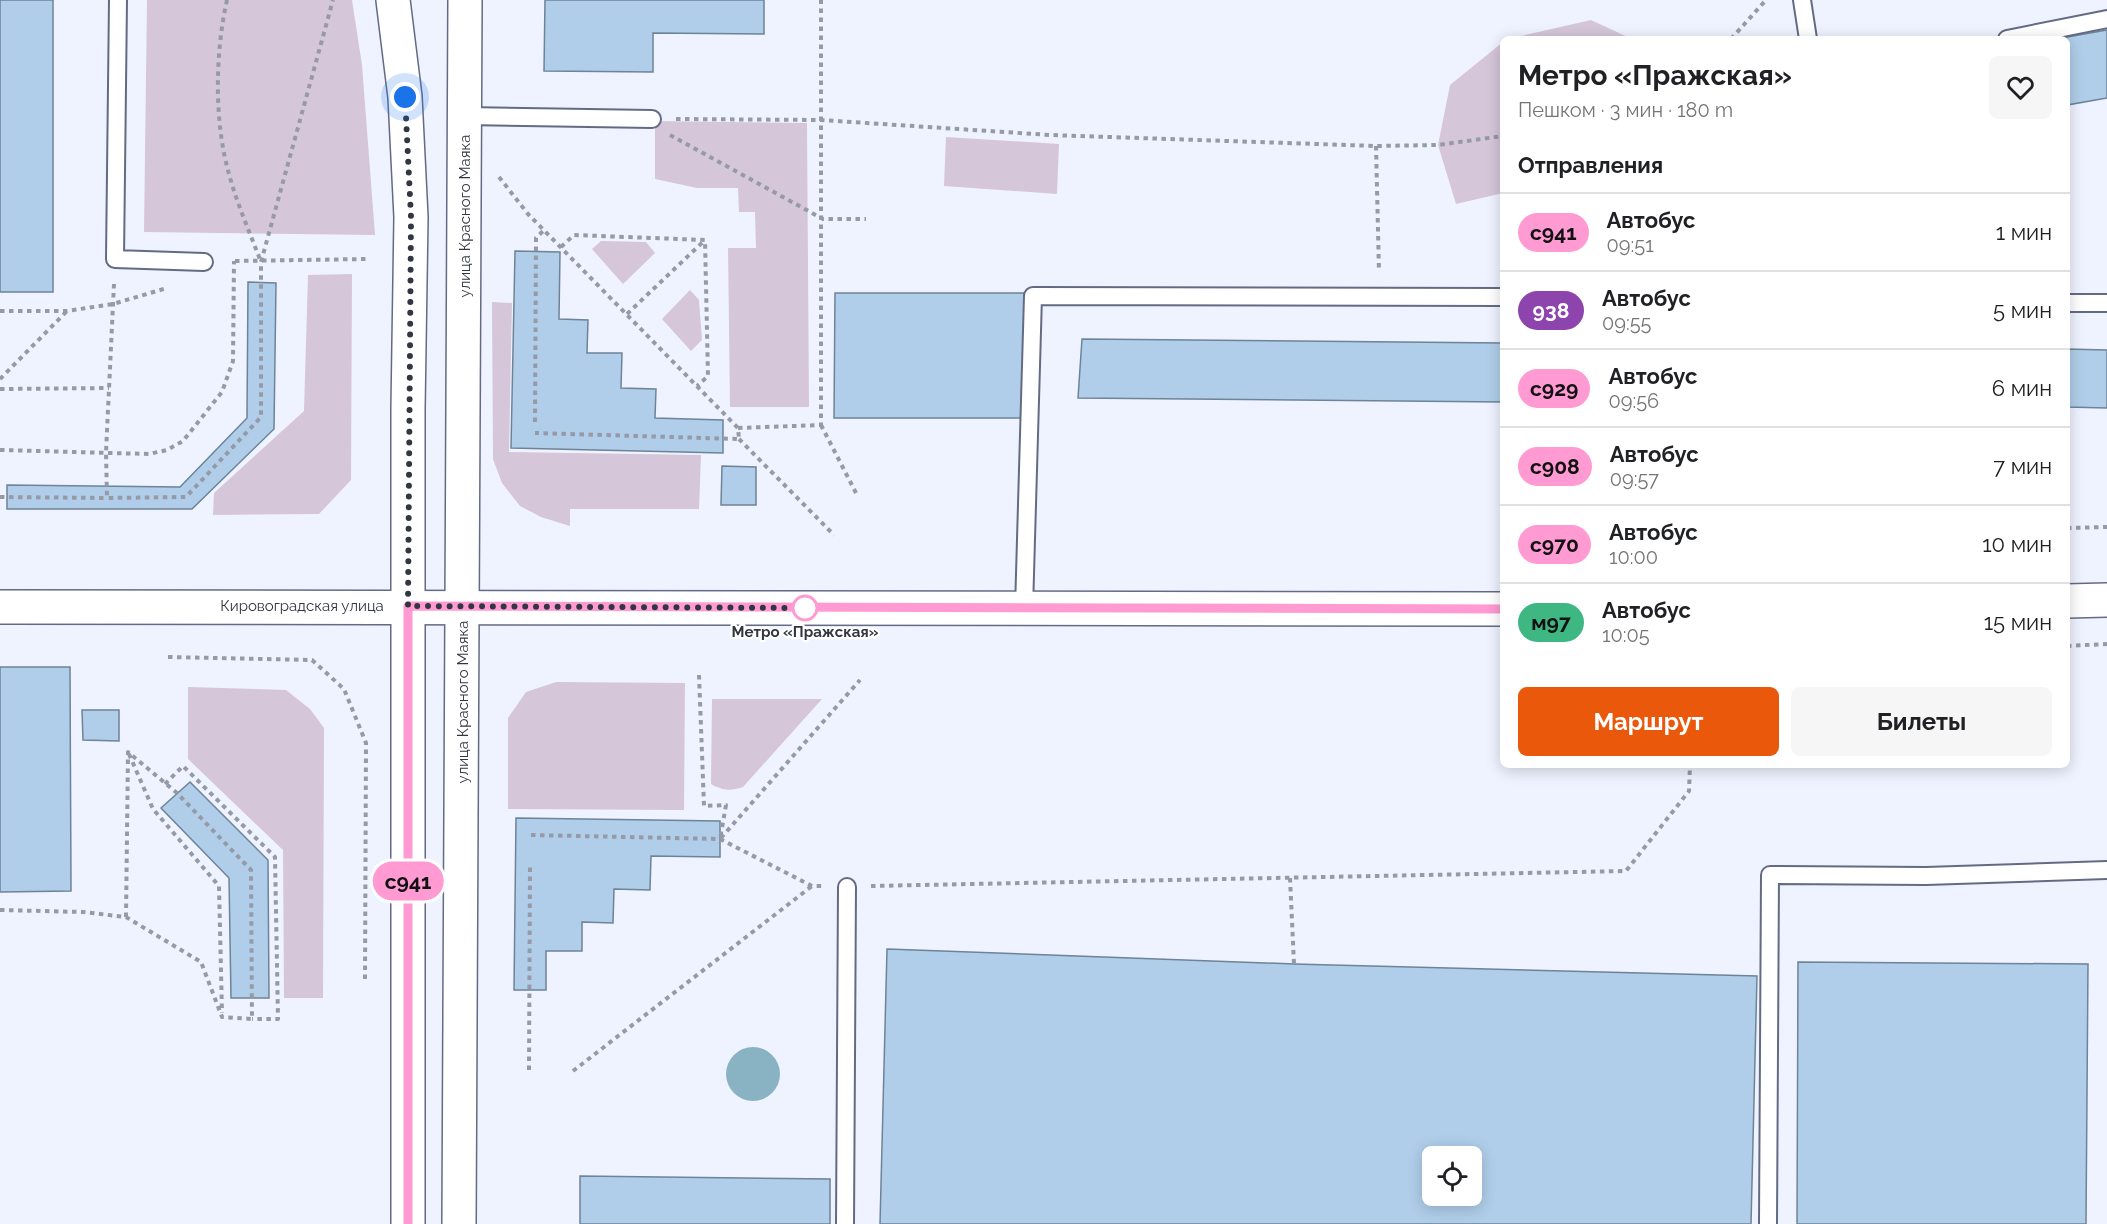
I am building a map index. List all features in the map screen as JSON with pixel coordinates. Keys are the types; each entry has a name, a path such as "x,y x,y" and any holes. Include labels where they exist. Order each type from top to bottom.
{"street":[{"path":"393,0 405,97 411,217 408,606 408,1224"},
{"name":"улица Красного Маяка","path":"459,1224 464,606 465,0"},
{"path":"2070,601 2107,600"},
{"name":"Кировоградская улица","path":"0,607 1500,609"}],"lane":[{"path":"118,0 115,259 204,262"},
{"path":"1802,0 1808,36"},
{"path":"2022,36 2107,19"},
{"path":"465,116 646,119"},
{"path":"1024,609 1033,296 1500,297"},
{"path":"2070,303 2107,303"},
{"path":"1768,1224 1770,875 1926,876 2107,870"},
{"path":"845,1224 846,887"}],"path":[{"path":"227,0 221,28 219,131 229,176 261,262"},
{"path":"0,497 186,497 261,417 261,262 333,0"},
{"path":"821,0 821,425 856,493"},
{"path":"1734,36 1766,0"},
{"path":"646,119 821,120 1050,135 1376,147 1438,145 1500,136"},
{"path":"646,119 822,219 866,219"},
{"path":"1376,147 1378,253"},
{"path":"497,174 544,230 738,428 740,439 834,535"},
{"path":"535,422 536,238 544,230"},
{"path":"561,247 574,235 705,240"},
{"path":"627,314 705,240"},
{"path":"697,386 708,376 705,240"},
{"path":"107,498 106,452 115,259"},
{"path":"204,262 367,259"},
{"path":"0,450 149,454 167,450 183,441 222,392 233,361 234,261"},
{"path":"224,272 235,269"},
{"path":"0,311 67,311 113,304 168,288"},
{"path":"0,379 67,311"},
{"path":"0,389 109,388"},
{"path":"738,428 821,425"},
{"path":"535,433 740,439"},
{"path":"2070,528 2107,527"},
{"path":"2070,646 2107,644"},
{"path":"168,657 312,660 344,689 366,743 365,980"},
{"path":"699,675 704,806 726,805 720,839"},
{"path":"720,839 860,680"},
{"path":"128,752 165,784 251,870 252,1019"},
{"path":"126,917 128,752"},
{"path":"128,752 153,809 219,886 222,1017"},
{"path":"165,784 183,766 275,857 278,1019 222,1017"},
{"path":"531,835 720,839 812,886 1626,871 1689,790 1690,768"},
{"path":"529,1070 530,865"},
{"path":"1290,878 1294,964"},
{"path":"573,1071 812,886"},
{"path":"0,910 83,912 126,917 201,962 222,1017"}],"shaded area":[{"path":"147,0 352,0 362,65 375,235 144,232"},
{"path":"1591,20 1626,36 1521,36"},
{"path":"1500,44 1500,194 1456,204 1438,145 1450,85"},
{"path":"655,121 807,123 809,407 730,407 728,248 756,248 755,212 739,212 738,188 697,188 655,179"},
{"path":"946,137 1059,144 1057,194 944,186"},
{"path":"601,241 646,242 655,253 623,284 592,249"},
{"path":"352,274 351,480 319,514 213,515 214,493 304,411 308,275"},
{"path":"690,290 699,300 702,340 691,351 662,319"},
{"path":"492,302 512,303 509,452 701,455 699,509 570,509 570,526 541,517 520,506 502,483 493,459"},
{"path":"556,682 685,683 684,810 508,809 508,718 526,692"},
{"path":"188,687 286,690 310,709 324,728 323,998 284,998 283,850 188,759"},
{"path":"712,699 822,699 743,787 730,790 711,784"}],"water":[{"path":"748,1047 758,1047 768,1051 776,1059 780,1074 776,1089 768,1097 758,1101 748,1101 738,1097 730,1089 726,1079 726,1069 730,1059 738,1051"}],"building":[{"path":"0,0 53,0 53,292 0,292"},
{"path":"545,0 764,0 764,34 653,33 653,72 544,71"},
{"path":"2107,30 2107,98 2070,104 2070,37"},
{"path":"515,251 560,252 559,319 588,320 587,353 622,353 621,388 656,389 655,418 723,420 723,453 511,448"},
{"path":"248,282 276,283 274,429 192,509 7,509 7,485 180,487 247,418"},
{"path":"835,293 1024,293 1023,418 834,418"},
{"path":"1082,339 1500,343 1500,402 1078,398"},
{"path":"2070,349 2107,350 2107,408 2070,407"},
{"path":"722,466 756,467 756,505 721,505"},
{"path":"0,667 70,667 71,891 0,892"},
{"path":"82,710 119,710 119,741 83,740"},
{"path":"190,782 268,860 269,998 231,998 229,878 161,808"},
{"path":"516,818 720,821 720,857 651,856 650,890 614,889 613,923 582,922 582,951 546,951 546,990 514,990"},
{"path":"887,949 1294,964 1757,976 1751,1224 880,1224"},
{"path":"1798,962 2088,964 2086,1224 1797,1224"},
{"path":"580,1176 830,1179 830,1224 580,1224"}],"bus line":[{"name":"с941","path":"408,1224 408,606 1500,609"}],"place":[{"name":"Метро «Пражская»","path":"805,608"}],"route":[{"path":"405,97 411,217 408,606 805,608"}]}
